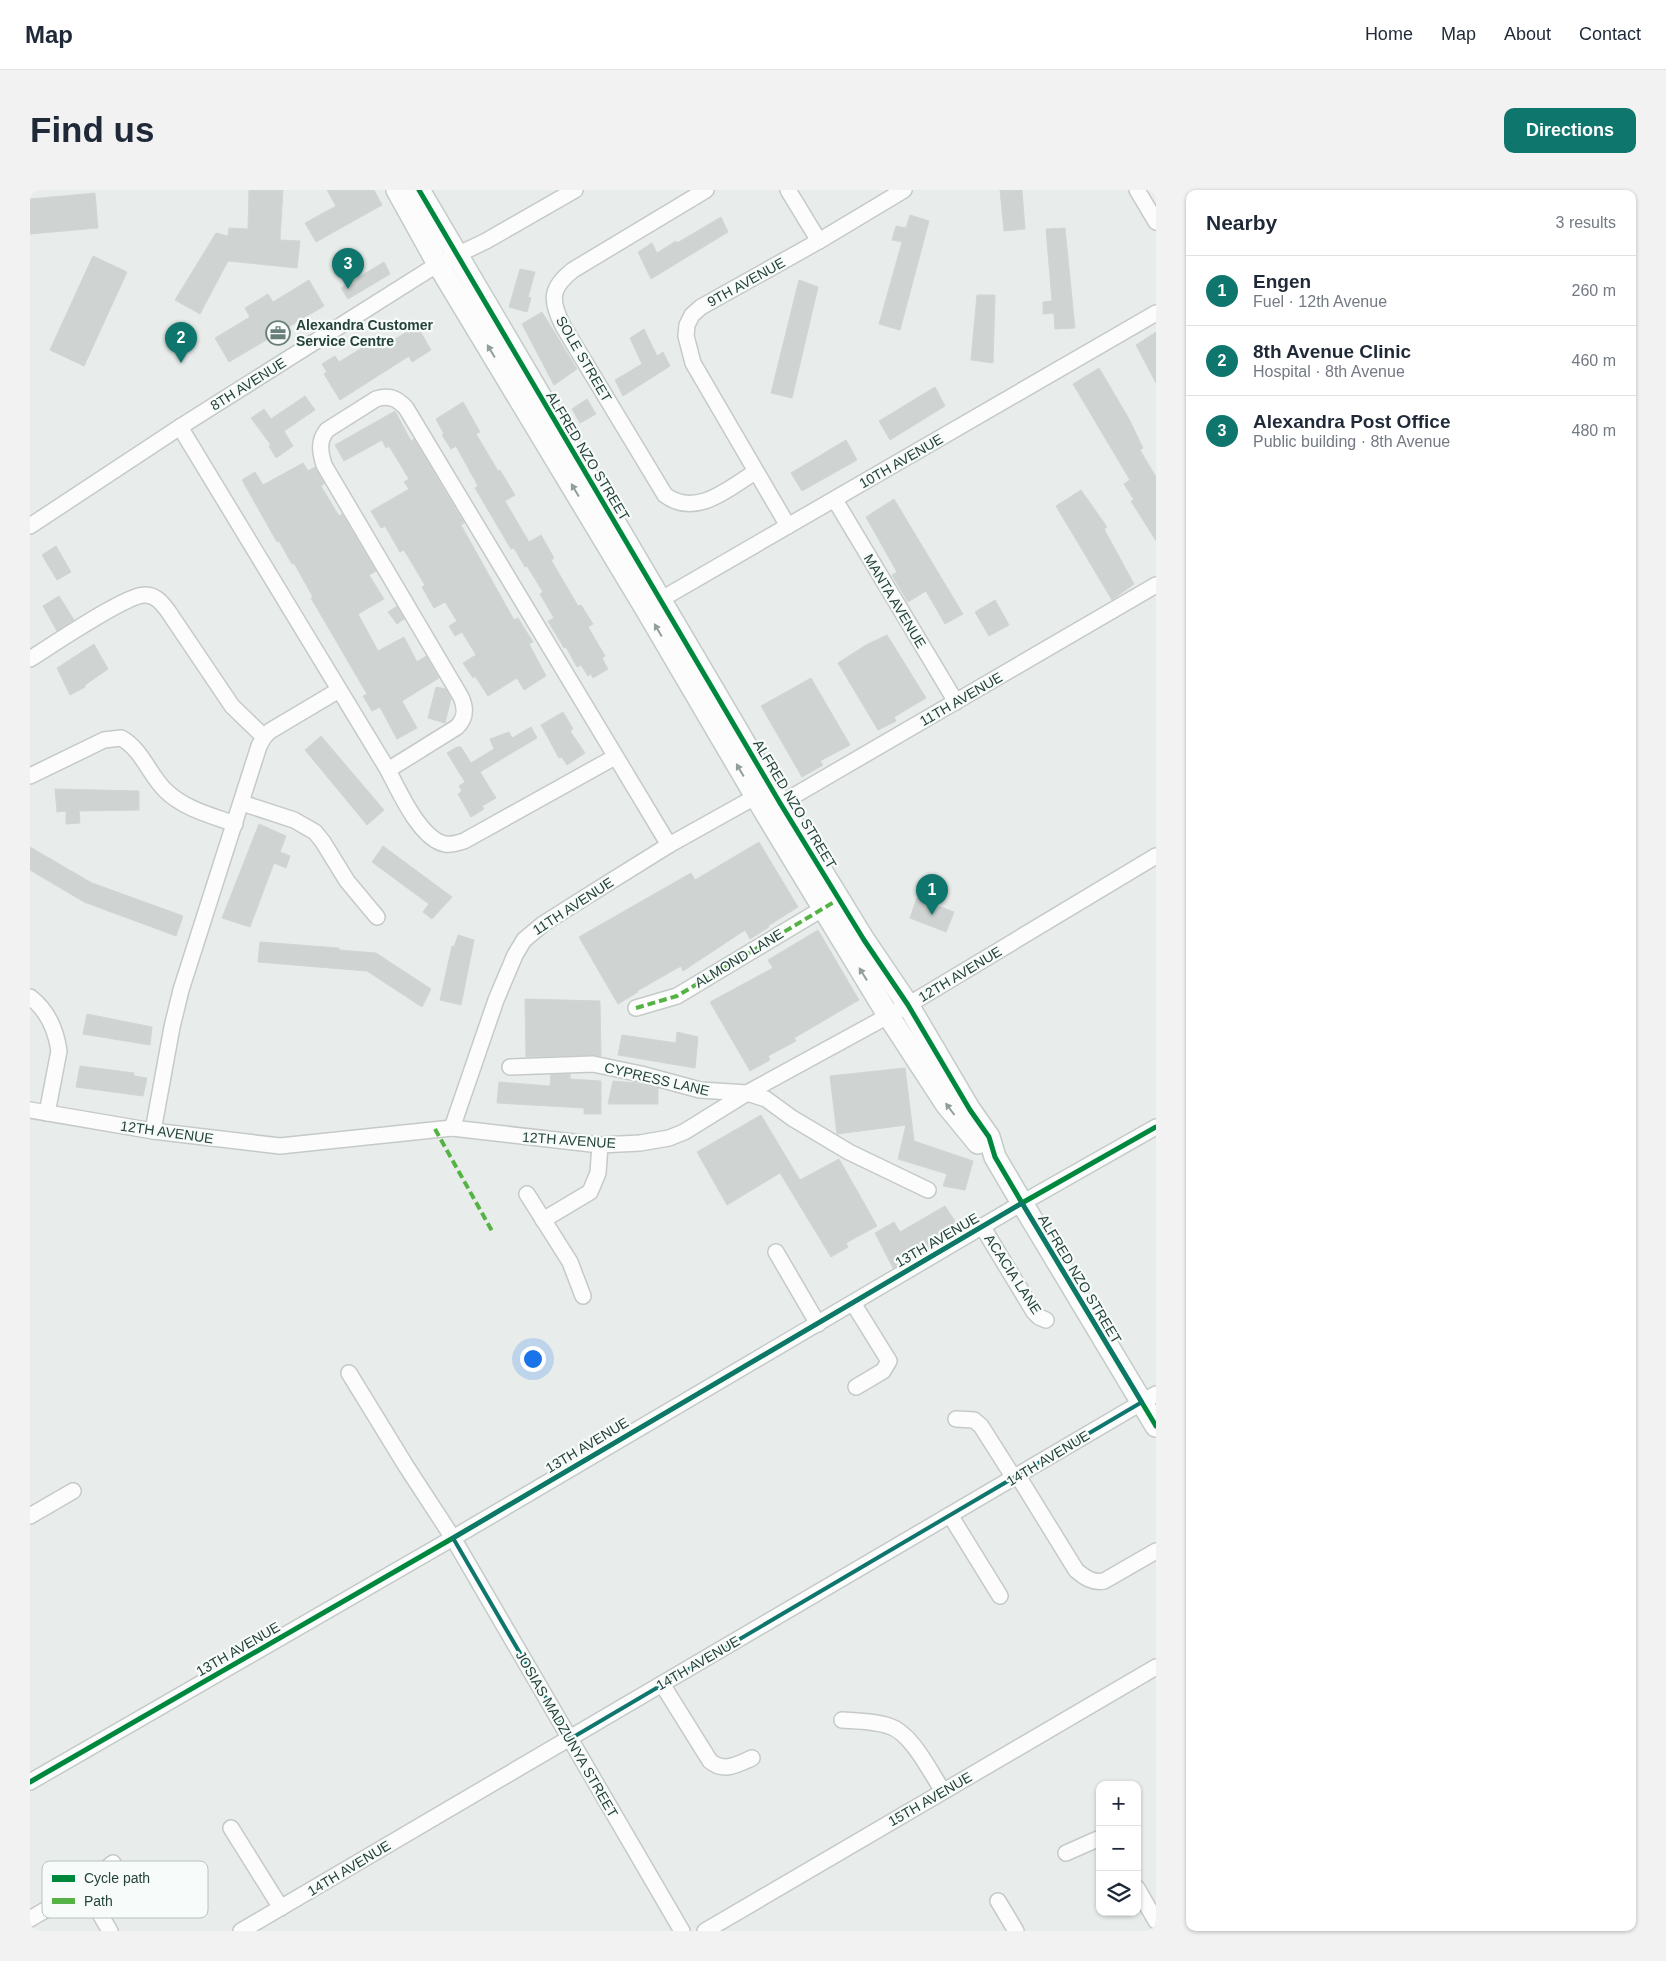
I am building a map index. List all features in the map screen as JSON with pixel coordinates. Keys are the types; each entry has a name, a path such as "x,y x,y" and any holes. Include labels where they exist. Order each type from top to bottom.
{"street":[{"name":"ALFRED NZO STREET","path":"397,190 438,264 653,604"},
{"name":"ALFRED NZO STREET","path":"419,190 457,254 653,604 831,904 888,1015 950,1110 975,1140 995,1157"},
{"name":"8TH AVENUE","path":"30,526 180,427 438,264 486,241 576,190"},
{"name":"SOLE STREET","path":"706,190 573,270 557,285 554,294 554,304 563,326 665,495 674,502 685,504 704,502 755,472"},
{"path":"788,190 819,241"},
{"name":"9TH AVENUE","path":"788,526 693,363 686,336 688,326 692,315 713,299 819,241 904,190"},
{"path":"1137,190 1156,222"},
{"name":"10TH AVENUE","path":"653,604 1156,313"},
{"path":"388,770 457,727 462,722 464,710 461,697 324,465 321,455 322,437 327,430 376,399 385,396 400,402 406,408 669,845"},
{"path":"180,427 388,770 406,804 425,832 434,840 444,844 464,841 615,757"},
{"name":"MANTA AVENUE","path":"835,500 956,702"},
{"name":"11TH AVENUE","path":"452,1128 499,992 515,955 524,940 543,924 669,845 768,800 956,702 1156,585"},
{"path":"30,659 124,602 144,595 153,596 168,611 232,706 264,737"},
{"path":"153,1131 179,999 259,746 270,731 339,690"},
{"path":"30,776 104,740 121,738 134,747 166,791 176,799 192,810 234,824"},
{"path":"242,802 294,820 315,832 348,881 377,917"},
{"name":"12TH AVENUE","path":"30,1110 153,1131 280,1146 452,1128 600,1145 653,1142 676,1136 748,1093 908,1005 1156,856"},
{"name":"ALFRED NZO STREET","path":"831,904 908,1005 970,1110 989,1137 995,1157 1022,1203 1149,1398 1156,1426"},
{"name":"ALMOND LANE","path":"636,1008 677,996 831,904"},
{"path":"30,998 48,1018 59,1050 47,1113"},
{"name":"CYPRESS LANE","path":"510,1068 593,1064 641,1074 700,1090 748,1093 766,1099 792,1118 849,1152 928,1190"},
{"name":"13TH AVENUE","path":"30,1782 453,1538 982,1226 1156,1126"},
{"path":"543,1220 590,1192 598,1173 600,1145"},
{"path":"528,1194 570,1262 583,1296"},
{"name":"ACACIA LANE","path":"982,1226 1034,1312 1046,1320"},
{"path":"776,1252 818,1324"},
{"path":"853,1303 889,1361 883,1371 856,1388"},
{"name":"JOSIAS MADZUNYA STREET","path":"349,1373 453,1538 682,1931"},
{"name":"14TH AVENUE","path":"241,1931 1149,1398"},
{"path":"956,1419 974,1420 981,1426 1076,1570 1085,1578 1098,1582 1104,1581 1156,1551"},
{"path":"30,1516 73,1491"},
{"path":"950,1515 1000,1596"},
{"name":"15TH AVENUE","path":"705,1931 1156,1667"},
{"path":"662,1684 710,1762 716,1766 727,1767 752,1758"},
{"path":"842,1720 886,1725 899,1730 912,1744 943,1792"},
{"path":"232,1828 281,1908"},
{"path":"1066,1853 1096,1840"},
{"path":"1141,1895 1156,1921"},
{"path":"998,1901 1016,1931"},
{"path":"30,1919 42,1912"},
{"path":"102,1918 110,1931"}],"highlighted area":[{"path":"1022,1203 1142,1402 570,1739 453,1538"}],"building":[{"path":"249,190 283,190 280,240 300,241 297,268 228,261 200,314 175,300 216,233 228,236 229,228 248,229"},
{"path":"327,190 374,190 382,205 316,242 305,223 336,206"},
{"path":"1000,190 1022,190 1025,229 1004,231"},
{"path":"95,193 98,228 30,234 30,199"},
{"path":"910,215 929,221 900,330 879,324 902,242 892,240 896,226 906,228"},
{"path":"721,217 728,232 651,279 638,252 652,243 657,253"},
{"path":"1065,228 1075,328 1055,329 1054,313 1043,314 1043,302 1052,301 1046,229"},
{"path":"93,256 127,272 84,366 50,350"},
{"path":"384,262 390,274 348,299 341,288"},
{"path":"520,269 535,272 528,297 531,298 527,312 509,307"},
{"path":"309,280 324,306 229,362 215,338 250,317 245,308 268,294 273,302"},
{"path":"799,280 818,287 792,398 771,393"},
{"path":"977,295 995,295 993,363 971,360"},
{"path":"542,312 577,369 554,385 522,324"},
{"path":"417,326 431,350 412,362 409,356 340,400 324,374 327,372 322,364 335,356 339,362 375,340 380,348"},
{"path":"644,329 657,356 663,352 670,366 623,396 615,380 642,364 630,338"},
{"path":"1156,332 1156,383 1136,345"},
{"path":"1099,368 1129,419 1143,448 1140,450 1156,477 1156,541 1131,501 1134,500 1124,484 1130,480 1073,384"},
{"path":"935,387 945,406 890,440 879,421"},
{"path":"305,396 315,410 284,431 293,446 276,458 269,446 271,445 251,418 264,409 271,419"},
{"path":"587,399 596,414 580,423 572,409"},
{"path":"463,402 480,432 476,434 515,495 505,501 529,542 541,535 554,558 551,560 578,606 581,605 593,624 588,627 605,656 602,658 608,669 593,678 591,674 588,676 581,665 577,667 566,647 564,648 548,621 554,618 540,594 543,592 514,548 511,549 475,488 478,486 456,446 451,449 442,435 444,434 436,419"},
{"path":"395,411 411,441 414,439 464,523 461,525 514,620 518,618 533,642 529,644 546,676 524,690 517,678 488,696 475,676 473,678 463,663 476,655 462,632 455,636 449,626 457,621 445,602 434,608 422,587 425,585 404,550 400,552 385,526 381,528 371,511 409,489 404,482 409,479 389,446 386,448 382,440 344,461 335,445"},
{"path":"846,440 857,460 802,491 791,473"},
{"path":"303,463 308,471 315,467 324,484 321,486 339,516 342,514 376,571 369,575 384,599 358,614 378,651 404,637 417,662 426,656 439,678 402,701 417,728 397,739 380,707 372,711 363,696 367,694 311,598 313,597 294,563 292,564 279,541 277,542 242,480 255,472 263,485"},
{"path":"1081,490 1107,527 1104,529 1134,584 1112,600 1056,506"},
{"path":"894,499 963,614 945,624 926,591 908,602 892,575 897,572 866,517"},
{"path":"56,546 71,572 57,580 42,555"},
{"path":"59,596 74,620 57,631 43,606"},
{"path":"995,600 1009,625 989,636 975,612"},
{"path":"397,606 404,619 397,624 388,612"},
{"path":"887,635 926,698 894,717 896,721 878,730 838,663 866,645"},
{"path":"94,644 108,669 85,685 85,687 70,695 57,668"},
{"path":"811,678 850,745 820,761 823,765 802,777 761,706"},
{"path":"436,687 446,689 451,699 445,723 428,718"},
{"path":"563,712 573,729 570,731 585,753 567,765 562,757 559,758 541,725"},
{"path":"531,727 537,738 480,772 496,798 482,806 484,809 471,817 458,794 462,791 459,786 465,782 447,753 457,747 461,747 471,763 494,749 490,739 509,732 512,738"},
{"path":"321,736 384,810 367,825 305,750"},
{"path":"55,789 139,791 139,810 79,811 80,823 66,824 66,811 57,812"},
{"path":"259,824 286,836 280,852 290,856 286,868 274,863 250,927 222,918"},
{"path":"759,842 798,907 750,939 745,930 683,971 681,966 618,1004 579,937 691,873 695,880"},
{"path":"383,846 452,897 432,919 423,912 429,904 372,862"},
{"path":"30,847 92,883 183,916 176,936 84,902 30,870"},
{"path":"917,898 954,912 946,932 910,918"},
{"path":"818,930 859,1000 794,1038 796,1041 768,1056 770,1060 750,1071 710,1002 773,968 768,960"},
{"path":"458,935 474,940 461,1005 440,1000 452,946 454,947"},
{"path":"260,942 376,953 431,989 422,1007 367,971 258,962"},
{"path":"525,999 600,1001 601,1056 526,1057"},
{"path":"87,1014 152,1027 150,1045 83,1034"},
{"path":"677,1032 698,1037 695,1068 618,1055 622,1035 676,1043"},
{"path":"80,1066 134,1073 134,1076 147,1078 143,1096 76,1087"},
{"path":"905,1068 914,1141 973,1161 965,1190 943,1186 947,1174 898,1159 906,1125 837,1134 830,1076"},
{"path":"570,1074 570,1079 601,1081 601,1114 584,1114 584,1108 497,1103 499,1082 550,1086 551,1075"},
{"path":"613,1081 637,1083 658,1088 658,1104 608,1104"},
{"path":"761,1115 800,1180 839,1159 877,1226 846,1243 848,1247 831,1257 780,1173 727,1205 697,1152"},
{"path":"945,1206 960,1229 893,1268 875,1233 894,1222 900,1232"}],"marked path":[{"path":"636,1008 677,996 839,899"},
{"path":"435,1129 492,1231"}],"cycle path":[{"path":"419,190 780,803 864,940 908,1005 970,1110 989,1137 995,1157 1156,1426"},
{"path":"30,1782 453,1538 1022,1203 1156,1127"}],"place":[{"name":"Alexandra Post Office","path":"348,289"},
{"name":"Alexandra Customer Service Centre","path":"278,333"},
{"name":"8th Avenue Clinic","path":"181,363"},
{"name":"Engen","path":"932,915"}]}
